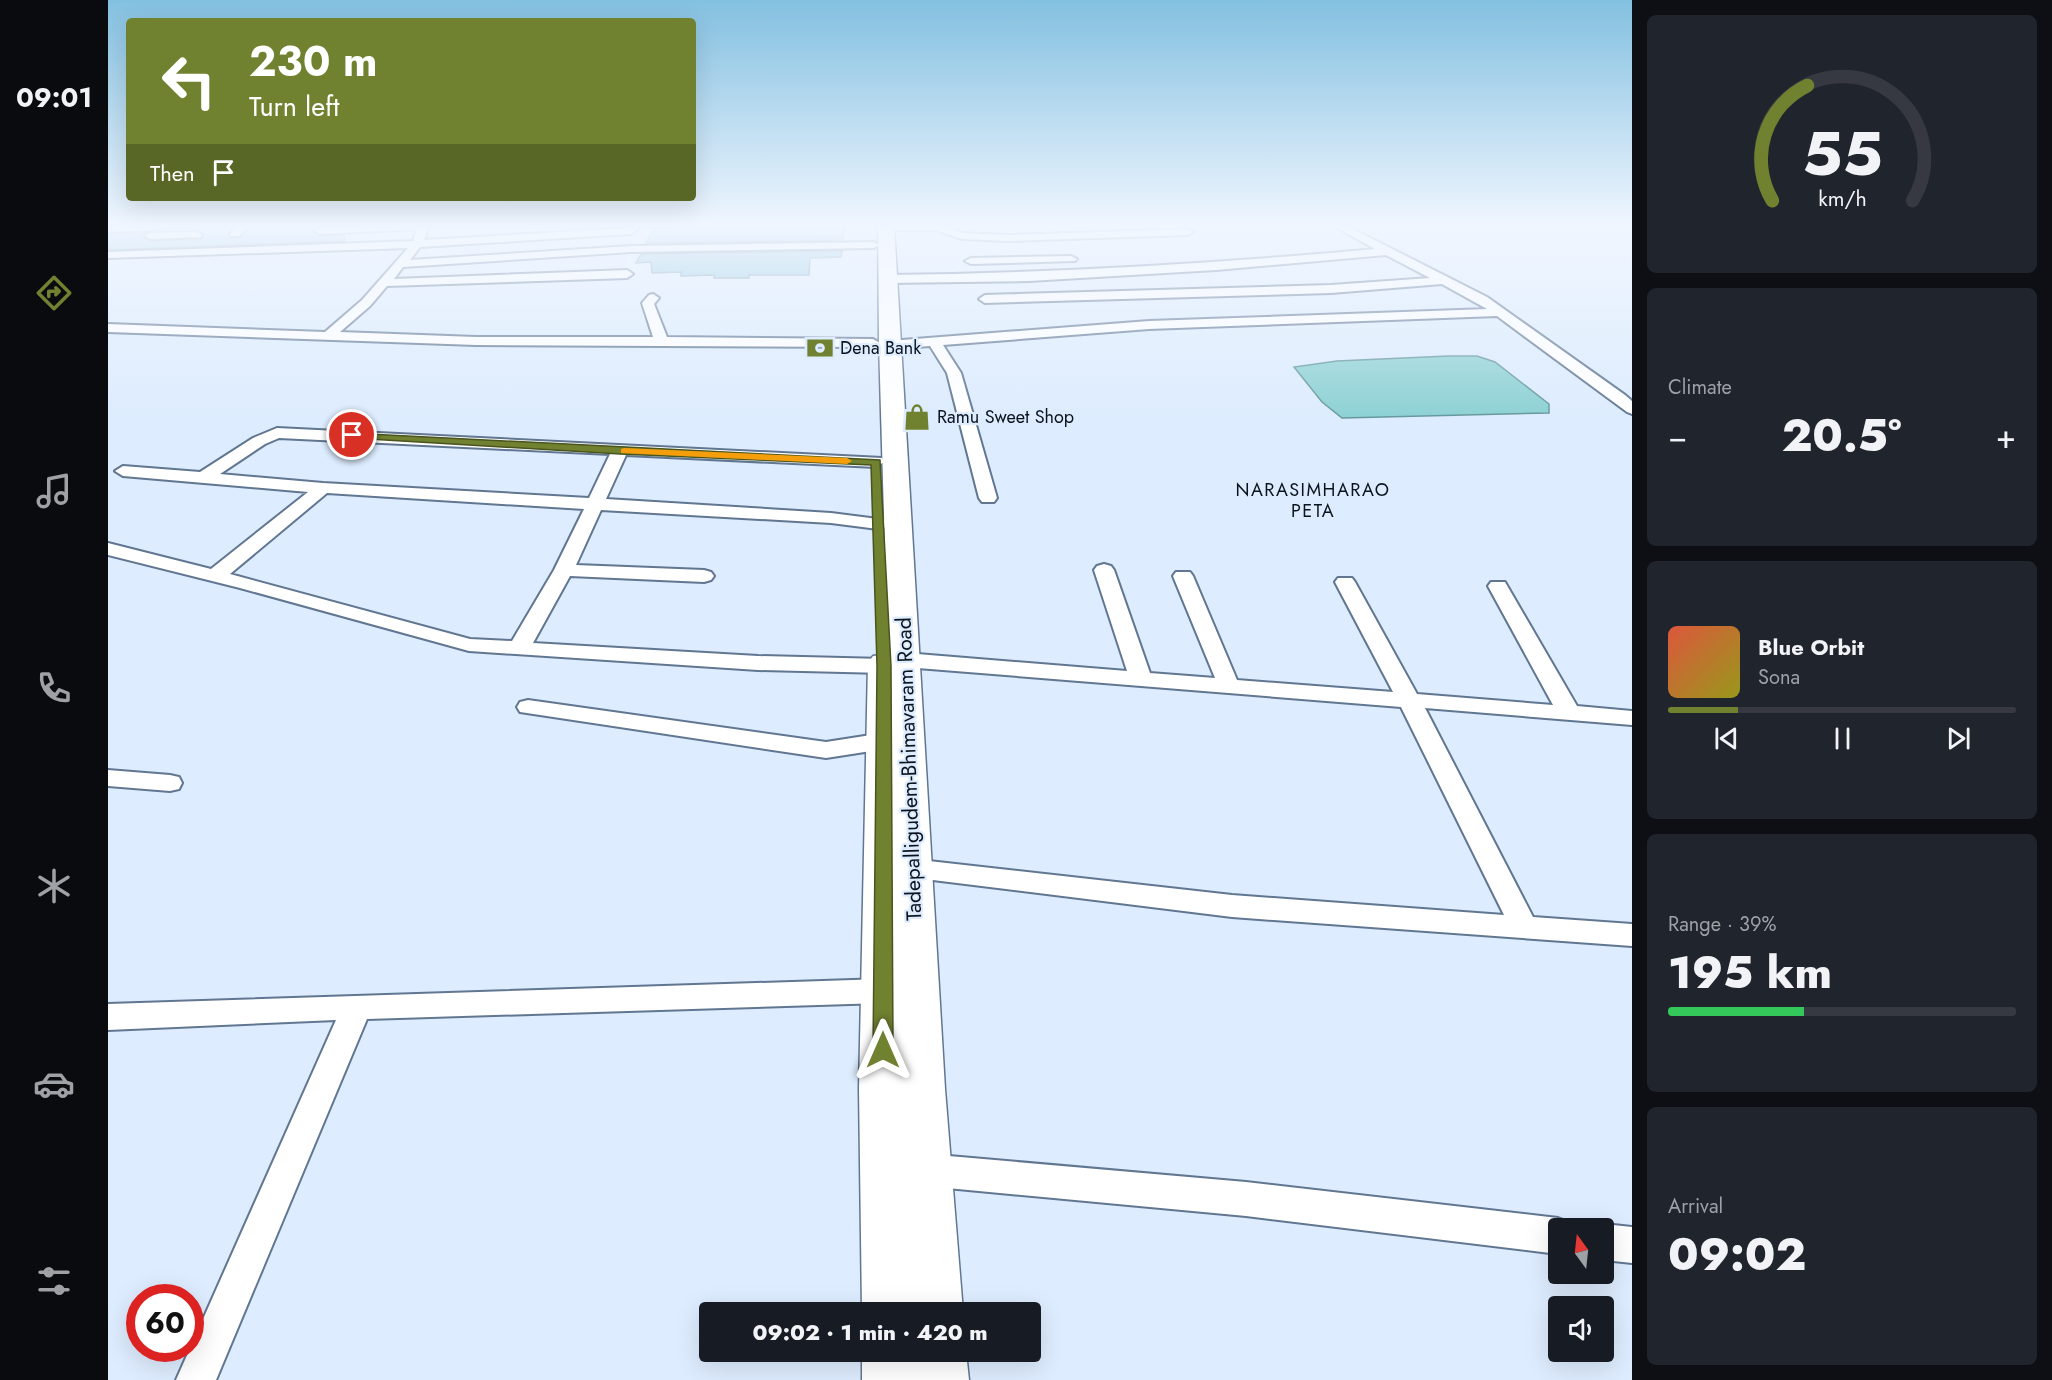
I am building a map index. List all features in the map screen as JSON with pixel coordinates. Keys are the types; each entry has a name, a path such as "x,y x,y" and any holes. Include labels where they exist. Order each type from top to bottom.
{"main road":[{"path":"881,289 881,344 876,462 878,524 895,663 884,741 898,868 883,991 883,1089 890,1302"},
{"name":"Tadepalligudem-Bhimavaram Road","path":"887,289 881,344 895,663 898,868 926,1170 934,1302"},
{"path":"891,1362 892,1380"},
{"path":"938,1362 939,1380"}],"street":[{"path":"327,337 378,289"},
{"path":"981,289 987,304 1133,295 1318,289"},
{"path":"1126,289 1133,295"},
{"path":"1461,289 1499,312 1626,398 1632,409"},
{"path":"1118,296 1149,325"},
{"path":"653,298 648,303 661,340 655,341"},
{"path":"108,328 476,341 881,344 935,343 1149,325 1499,312"},
{"path":"935,343 954,373 988,498"},
{"path":"203,478 259,441 277,433 876,462"},
{"path":"519,648 564,570 620,451"},
{"path":"123,471 323,488 831,518 878,524"},
{"path":"214,576 323,488"},
{"path":"108,549 469,645 758,663 895,663 1141,679 1632,718"},
{"path":"564,570 704,576"},
{"path":"1104,570 1141,679"},
{"path":"1184,576 1229,686"},
{"path":"1346,582 1409,700 1524,927"},
{"path":"1498,586 1569,713"},
{"path":"528,707 826,750 884,741"},
{"path":"108,778 170,783"},
{"path":"898,868 1232,906 1632,935"},
{"path":"108,1017 357,1006 883,991"},
{"path":"196,1380 357,1006"},
{"path":"926,1170 1246,1199 1548,1235"},
{"path":"1614,1243 1632,1245"}],"shaded area":[{"path":"1477,356 1495,362 1549,404 1549,413 1342,418 1322,402 1294,367 1337,361"}],"slow traffic":[{"path":"624,451 847,461"}],"place":[{"name":"Dena Bank","path":"820,348"},
{"name":"Ramu Sweet Shop","path":"917,417"}],"district":[{"name":"NARASIMHARAO PETA","path":"1313,500"}],"route":[{"path":"352,435 620,451 876,462 884,666 883,1050"}]}
